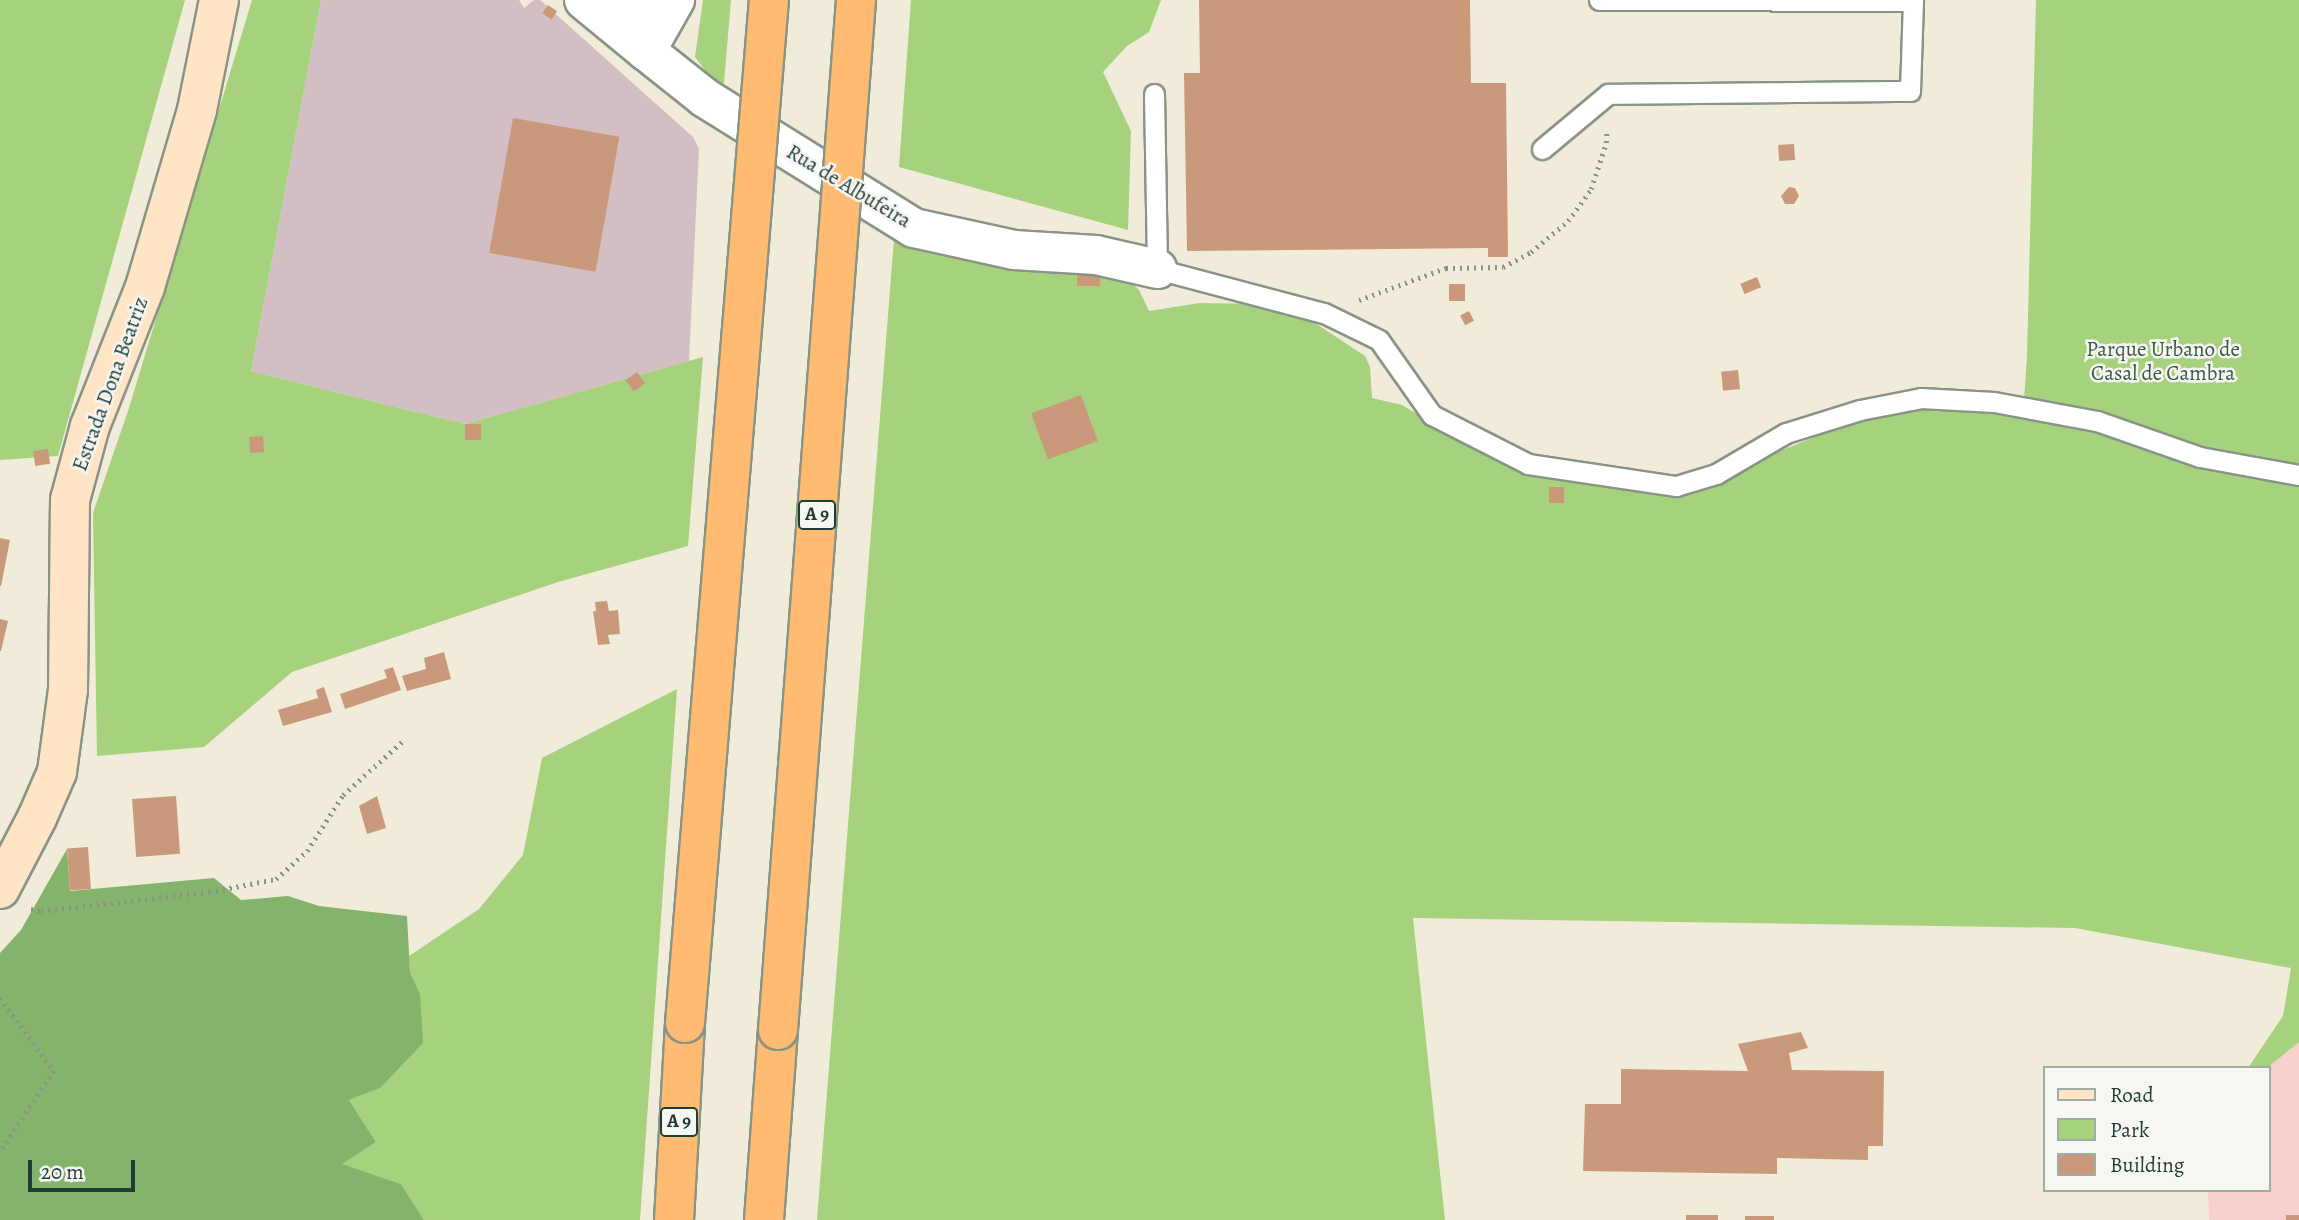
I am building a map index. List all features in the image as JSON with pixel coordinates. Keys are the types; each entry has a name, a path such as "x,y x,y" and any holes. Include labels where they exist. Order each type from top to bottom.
{"highway":[{"name":"A 9","path":"674,1220 685,1023 769,0"},
{"name":"A 9","path":"764,1220 856,0"}],"main road":[{"name":"Estrada Dona Beatriz","path":"10,898 37,818 57,772 68,690 70,500 90,426 149,274 197,110 219,0"}],"street":[{"path":"597,11 646,0"},
{"path":"646,51 675,0"},
{"name":"Rua de Albufeira","path":"597,11 705,98 914,228 1014,250 1096,255 1157,269"}],"lane":[{"path":"1542,149 1608,94 1910,91 1913,1 1599,0"},
{"path":"1154,94 1157,269 1324,313 1379,340 1432,415 1528,464 1676,485 1716,474 1786,433 1860,410 1921,398 1994,402 2096,421 2200,457 2299,475"}],"path":[{"path":"1324,313 1446,268 1503,267 1531,253 1568,221 1591,189 1606,143 1608,94"},
{"path":"10,898 41,911 209,892 276,879 307,851 343,795 405,739"},
{"path":"0,998 54,1072 0,1153"}],"shaded area":[{"path":"321,0 519,0 524,8 534,0 540,0 693,137 699,149 689,361 465,424 251,371"},
{"path":"2299,1042 2299,1220 2209,1220 2208,1192 2271,1192 2269,1066"}],"green space":[{"path":"0,0 185,0 58,456 0,460"},
{"path":"252,0 321,0 251,371 465,424 703,357 688,546 558,582 292,672 204,747 97,756 93,513 129,408"},
{"path":"703,0 731,0 723,94 695,57"},
{"path":"911,0 1161,0 1149,32 1127,46 1103,72 1131,131 1128,230 899,167"},
{"name":"Parque Urbano de Casal de Cambra","path":"2036,0 2299,0 2299,1042 2269,1066 2249,1066 2283,1016 2291,968 2075,928 1413,918 1445,1220 817,1220 895,226 1123,275 1139,290 1149,311 1200,303 1257,304 1312,321 1365,356 1370,367 1372,398 1402,405 1490,457 1582,480 1667,494 1715,486 1771,455 1841,426 1920,408 2023,414 2027,356"},
{"path":"677,689 640,1220 424,1220 401,1184 341,1164 376,1142 349,1100 380,1088 420,994 410,972 409,956 479,909 523,855 542,758"},
{"path":"67,849 70,891 214,878 241,900 288,896 319,906 407,916 410,972 420,994 423,1043 380,1088 349,1100 376,1142 342,1164 401,1184 424,1220 0,1220 0,953 21,930"}],"building":[{"path":"1199,0 1470,0 1471,83 1506,83 1508,257 1488,257 1488,248 1187,251 1184,73 1200,73"},
{"path":"548,5 557,11 552,19 542,13"},
{"path":"513,118 619,137 596,272 489,253"},
{"path":"1794,144 1795,160 1779,161 1778,145"},
{"path":"1789,187 1795,188 1799,196 1794,204 1785,204 1781,196"},
{"path":"1077,268 1100,268 1100,286 1077,286"},
{"path":"1757,277 1761,287 1744,294 1740,284"},
{"path":"1449,284 1465,284 1465,301 1449,301"},
{"path":"1469,311 1474,321 1465,325 1460,316"},
{"path":"1738,370 1740,389 1723,391 1721,372"},
{"path":"637,372 645,383 634,392 626,380"},
{"path":"1081,395 1098,441 1048,459 1031,413"},
{"path":"465,424 481,424 481,440 465,440"},
{"path":"263,436 264,452 250,453 249,437"},
{"path":"48,449 50,464 35,466 33,451"},
{"path":"1549,487 1564,487 1564,503 1549,503"},
{"path":"0,538 10,540 1,586 0,586"},
{"path":"607,601 609,611 618,610 620,634 608,635 610,644 598,645 593,611 596,611 595,602"},
{"path":"0,619 8,621 1,651 0,651"},
{"path":"444,652 451,679 407,691 402,676 426,669 424,658"},
{"path":"393,667 401,690 345,709 340,694 387,678 384,670"},
{"path":"324,687 332,712 283,726 278,710 318,698 316,690"},
{"path":"176,796 180,854 136,857 132,799"},
{"path":"377,796 386,828 367,834 359,806"},
{"path":"88,847 91,889 70,890 67,848"},
{"path":"1801,1032 1808,1048 1789,1053 1792,1070 1884,1071 1883,1146 1868,1146 1868,1160 1777,1158 1777,1174 1583,1171 1585,1104 1621,1104 1621,1069 1748,1071 1738,1044"},
{"path":"1686,1215 1718,1215 1718,1220 1686,1220"},
{"path":"2286,1215 2299,1215 2299,1220 2286,1220"},
{"path":"1745,1216 1774,1216 1774,1220 1745,1220"}]}
